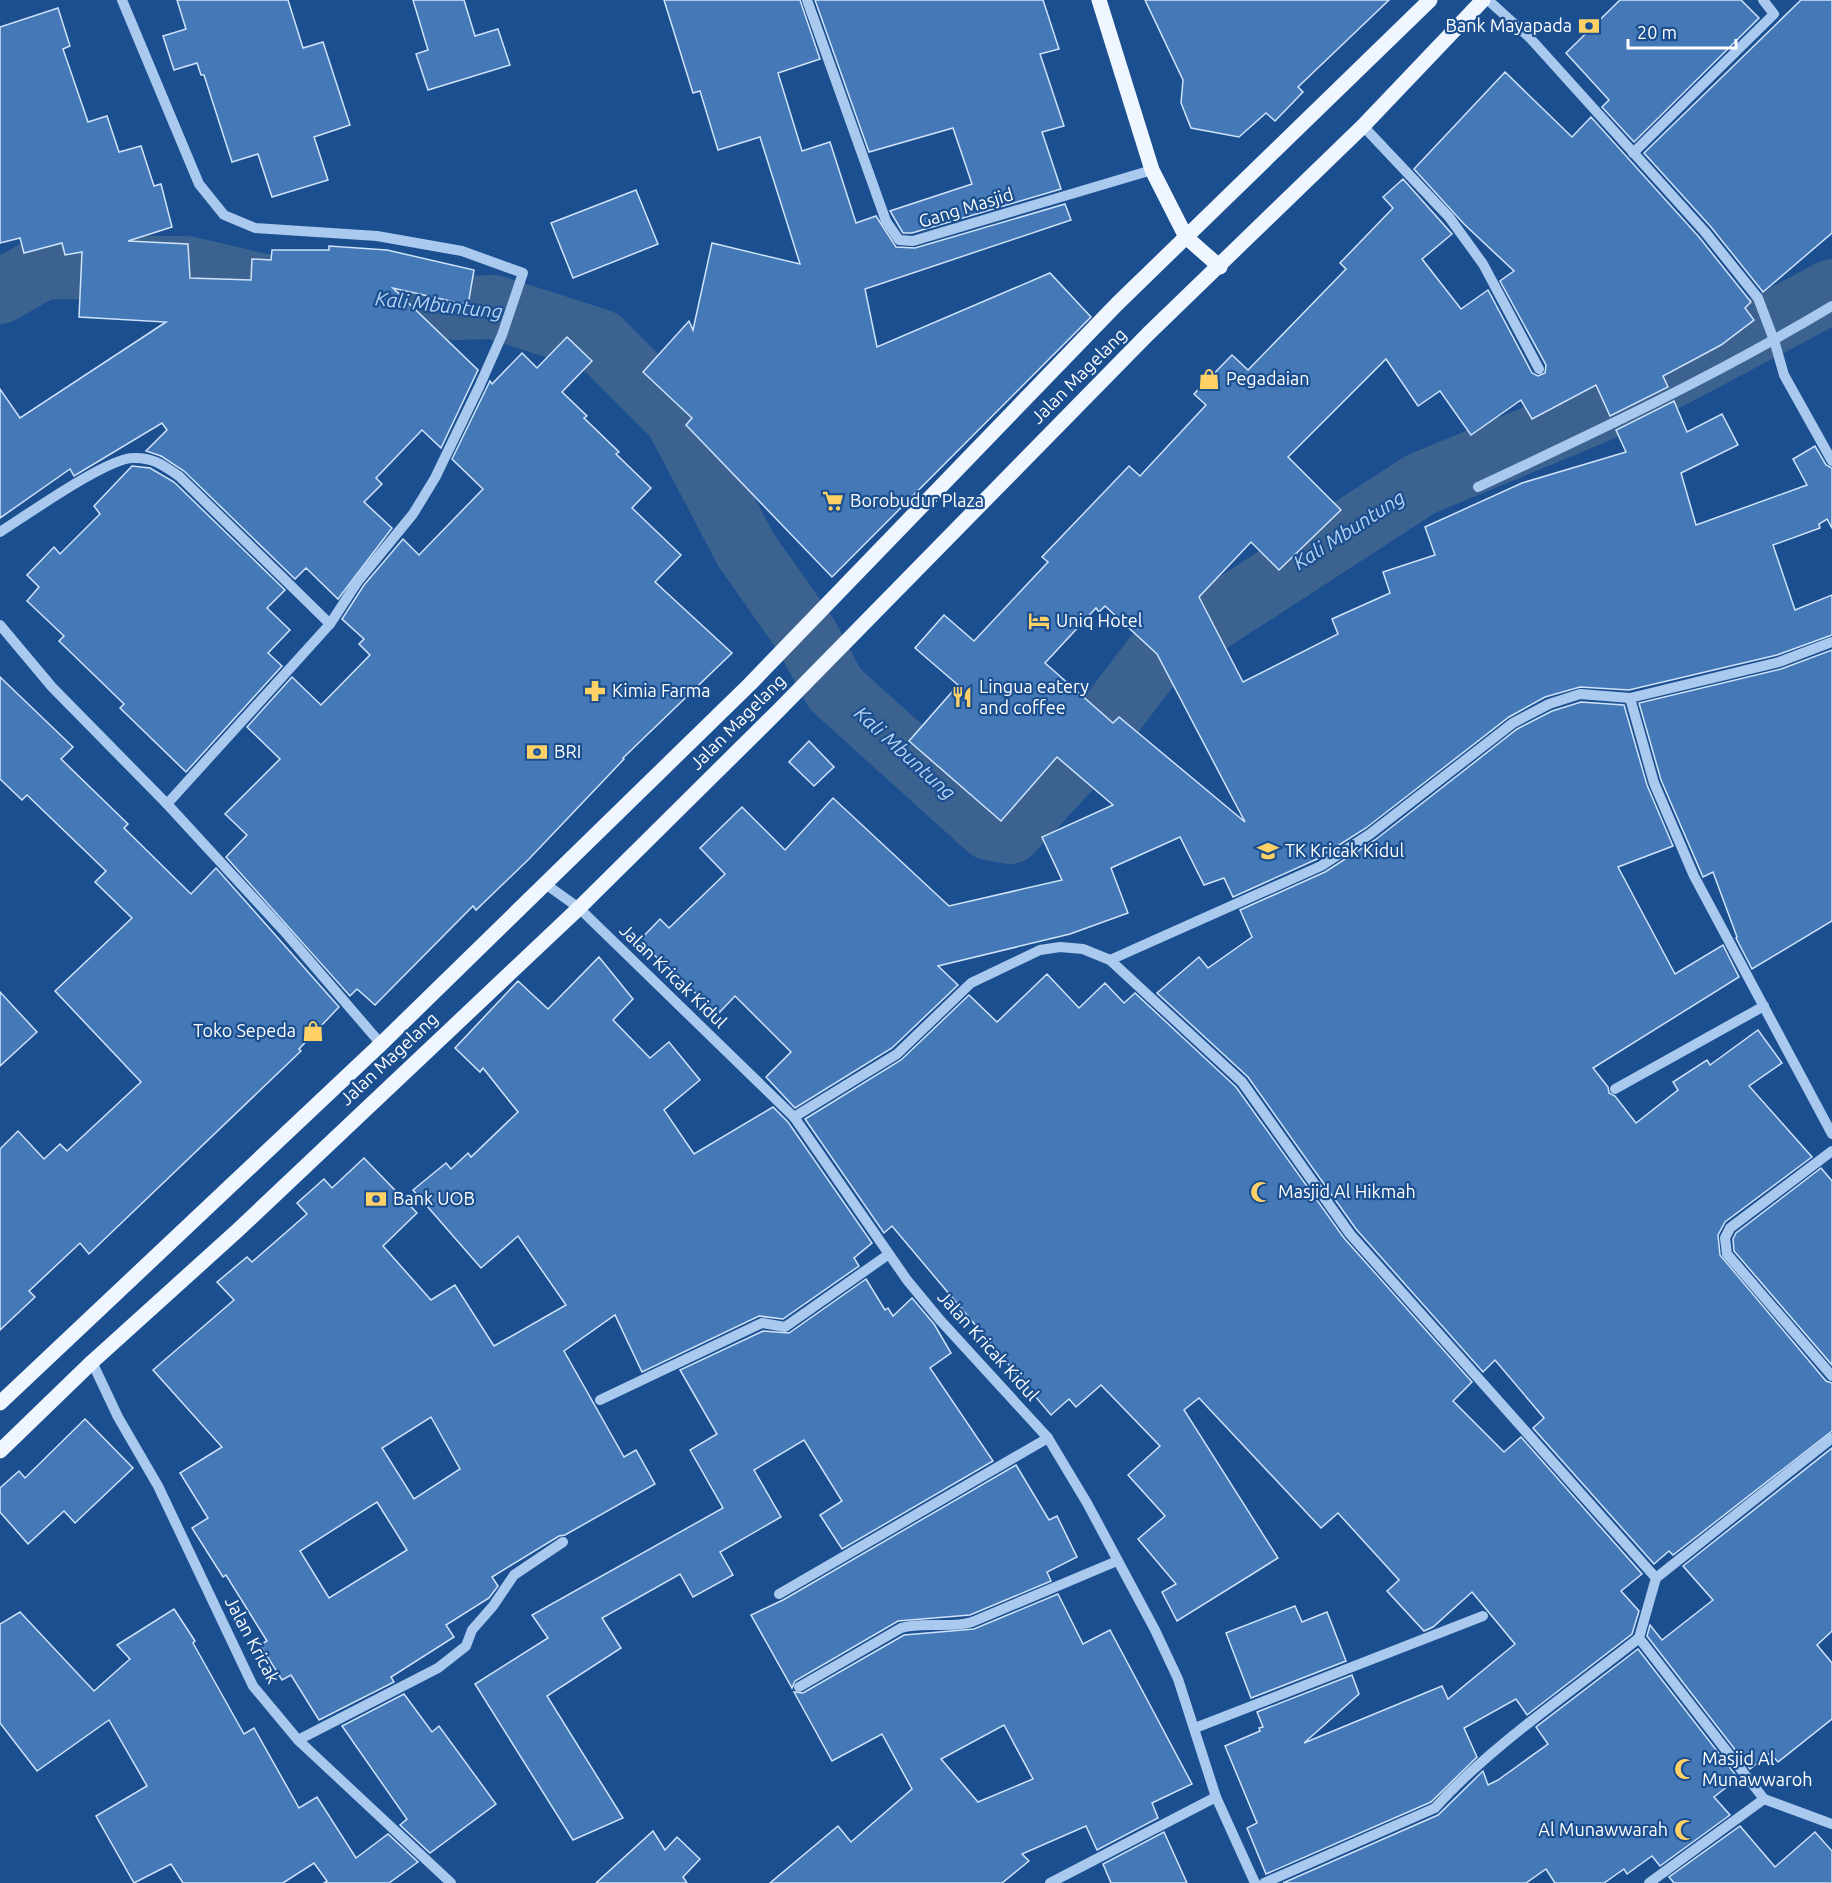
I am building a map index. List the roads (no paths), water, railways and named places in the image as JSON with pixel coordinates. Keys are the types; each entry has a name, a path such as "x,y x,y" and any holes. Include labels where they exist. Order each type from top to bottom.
{"main road":[{"path":"1100,0 1152,170 1186,237 1220,267"},
{"name":"Jalan Magelang","path":"0,1402 381,1044 750,684 1111,310 1430,0"},
{"name":"Jalan Magelang","path":"0,1451 92,1362 238,1230 579,908 778,711 1148,334 1364,126 1484,0"}],"street":[{"path":"122,0 199,184 224,215 255,228 377,236 462,251 522,272 520,286 502,335 435,478 413,514 358,581 330,624 167,804"},
{"name":"Gang Masjid","path":"807,0 886,221 899,240 913,242 1152,170"},
{"path":"1488,0 1530,38 1705,232 1758,298 1784,375 1832,461"},
{"path":"1633,153 1774,14 1763,0"},
{"path":"1364,126 1449,217 1483,264 1539,369"},
{"path":"1478,487 1567,445 1832,306"},
{"path":"0,532 110,464 132,457 156,460 179,476 330,624"},
{"path":"0,625 52,687 167,804 284,931 381,1044"},
{"path":"1110,960 1321,866 1370,834 1522,718 1549,704 1580,694 1630,698 1779,662 1832,642"},
{"path":"1630,698 1654,783 1694,876 1832,1134"},
{"name":"Jalan Kricak Kidul","path":"544,883 579,908 794,1117 889,1254 940,1320 1048,1438 1087,1503 1159,1640 1195,1728 1216,1797 1255,1883"},
{"path":"794,1117 897,1054 971,983 1040,950 1060,947 1083,949 1110,960 1242,1082 1350,1234 1656,1578"},
{"path":"1615,1089 1764,1006"},
{"path":"1832,1151 1730,1228 1725,1246 1727,1254 1832,1376"},
{"path":"600,1400 762,1323 785,1327 889,1254"},
{"name":"Jalan Kricak","path":"92,1362 118,1417 158,1486 253,1686 298,1740 451,1883"},
{"path":"779,1594 1048,1438"},
{"path":"1264,1883 1435,1808 1450,1791 1503,1746 1639,1638 1656,1578 1832,1438"},
{"path":"298,1740 438,1668 466,1646 472,1630 494,1606 514,1575 563,1542"},
{"path":"799,1687 901,1628 916,1624 958,1626 972,1622 1117,1561"},
{"path":"1195,1728 1483,1616"},
{"path":"1639,1638 1764,1799 1832,1824"},
{"path":"1050,1883 1216,1797"},
{"path":"1649,1883 1764,1799"}],"waterway":[{"name":"Kali Mbuntung","path":"0,292 44,267 186,268 268,287 455,308 494,307 600,341 676,417 746,550 806,635 835,689 989,828 1010,832 1076,761 1156,656 1421,484 1595,412 1672,376 1832,291"}],"place":[{"name":"Bank Mayapada","path":"1589,26"},
{"name":"Pegadaian","path":"1209,379"},
{"name":"Borobudur Plaza","path":"833,501"},
{"name":"Uniq Hotel","path":"1039,621"},
{"name":"Kimia Farma","path":"595,691"},
{"name":"Lingua eatery and coffee","path":"962,697"},
{"name":"BRI","path":"537,752"},
{"name":"TK Kricak Kidul","path":"1268,851"},
{"name":"Toko Sepeda","path":"313,1031"},
{"name":"Masjid Al Hikmah","path":"1261,1192"},
{"name":"Bank UOB","path":"376,1199"},
{"name":"Masjid Al Munawwaroh","path":"1685,1769"},
{"name":"Al Munawwarah","path":"1685,1830"}]}
